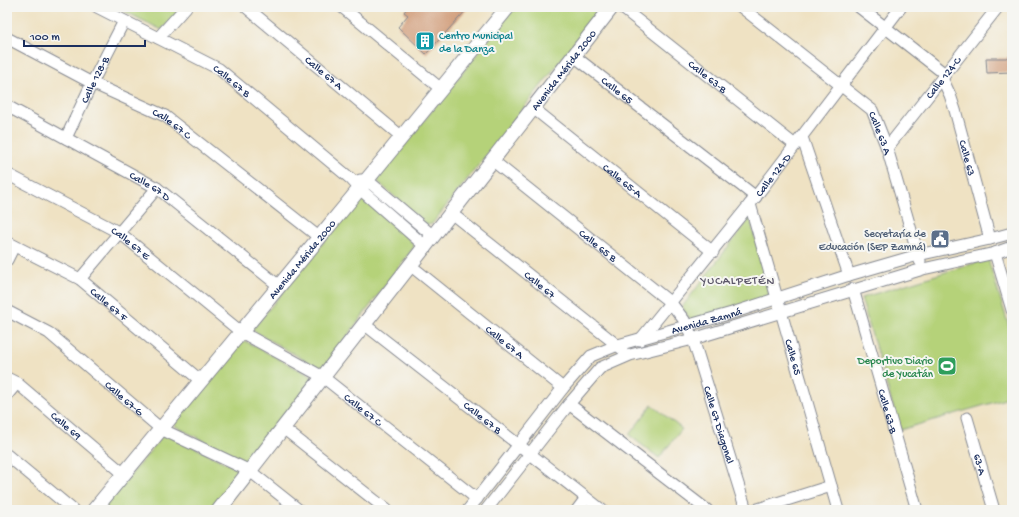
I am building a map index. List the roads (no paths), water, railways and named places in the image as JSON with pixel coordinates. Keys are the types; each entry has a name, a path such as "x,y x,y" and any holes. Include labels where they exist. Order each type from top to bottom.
{"main road":[{"name":"Avenida Mérida 2000","path":"94,510 320,238 359,183 402,137 508,7"},
{"name":"Avenida Mérida 2000","path":"219,510 612,7"}],"street":[{"name":"Calle 67 B","path":"97,7 219,69 359,183"},
{"path":"158,38 186,7"},
{"name":"Calle 67 A","path":"246,7 402,137"},
{"path":"342,7 441,89"},
{"name":"Calle 63-B","path":"621,7 798,141"},
{"name":"Calle 63 A","path":"741,7 872,110 887,148 923,269"},
{"name":"Calle 63","path":"859,7 943,76 955,110 990,239"},
{"name":"Calle 124-D","path":"640,340 713,252 842,86 901,7"},
{"name":"Calle 124-C","path":"887,148 998,7"},
{"name":"Calle 128-B","path":"66,138 124,21"},
{"name":"Calle 67 C","path":"7,38 92,83 165,116 320,238"},
{"name":"Calle 65","path":"574,56 753,200 781,311 838,510"},
{"name":"Calle 67 D","path":"7,106 157,188 279,286"},
{"name":"Calle 65-A","path":"533,108 713,252"},
{"path":"798,141 849,275"},
{"name":"Calle 65 B","path":"492,160 671,303 684,320 693,339"},
{"name":"Calle 67 E","path":"7,174 120,233 241,332"},
{"path":"359,183 429,241"},
{"path":"80,279 157,188"},
{"name":"Calle 67","path":"451,213 630,355"},
{"name":"Avenida Zamná","path":"468,510 563,388 591,356 618,345 640,340 849,275 918,255 1012,233"},
{"path":"7,260 11,244"},
{"name":"Calle 67 F","path":"11,244 80,279 201,381"},
{"path":"969,244 972,257"},
{"name":"Avenida Zamná","path":"486,510 569,404 600,368 630,355 693,339 853,289 923,269 995,253 1012,247"},
{"path":"995,253 1012,310"},
{"name":"Calle 67 A","path":"410,265 563,388"},
{"name":"Calle 63-B","path":"853,289 917,510"},
{"name":"Calle 67-G","path":"7,311 49,333 161,429 250,471 299,510"},
{"name":"Calle 67 B","path":"364,324 602,510"},
{"name":"Calle 67 C","path":"241,332 323,377 477,499"},
{"name":"Calle 67 Diagonal","path":"693,339 746,510"},
{"path":"7,395 12,381"},
{"name":"Calle 69","path":"12,381 124,474"},
{"path":"569,404 707,510"},
{"name":"63-A","path":"967,418 994,510"},
{"path":"283,428 387,510"},
{"path":"7,456 73,510"},
{"path":"755,510 831,486"},
{"path":"577,510 586,498"}],"place":[{"name":"Centro Municipal de la Danza","path":"425,41"},
{"name":"Secretaría de Educación (SEP Zamná)","path":"940,239"},
{"name":"Deportivo Diario de Yucatán","path":"947,366"}],"district":[{"name":"YUCALPETÉN","path":"738,280"}]}
